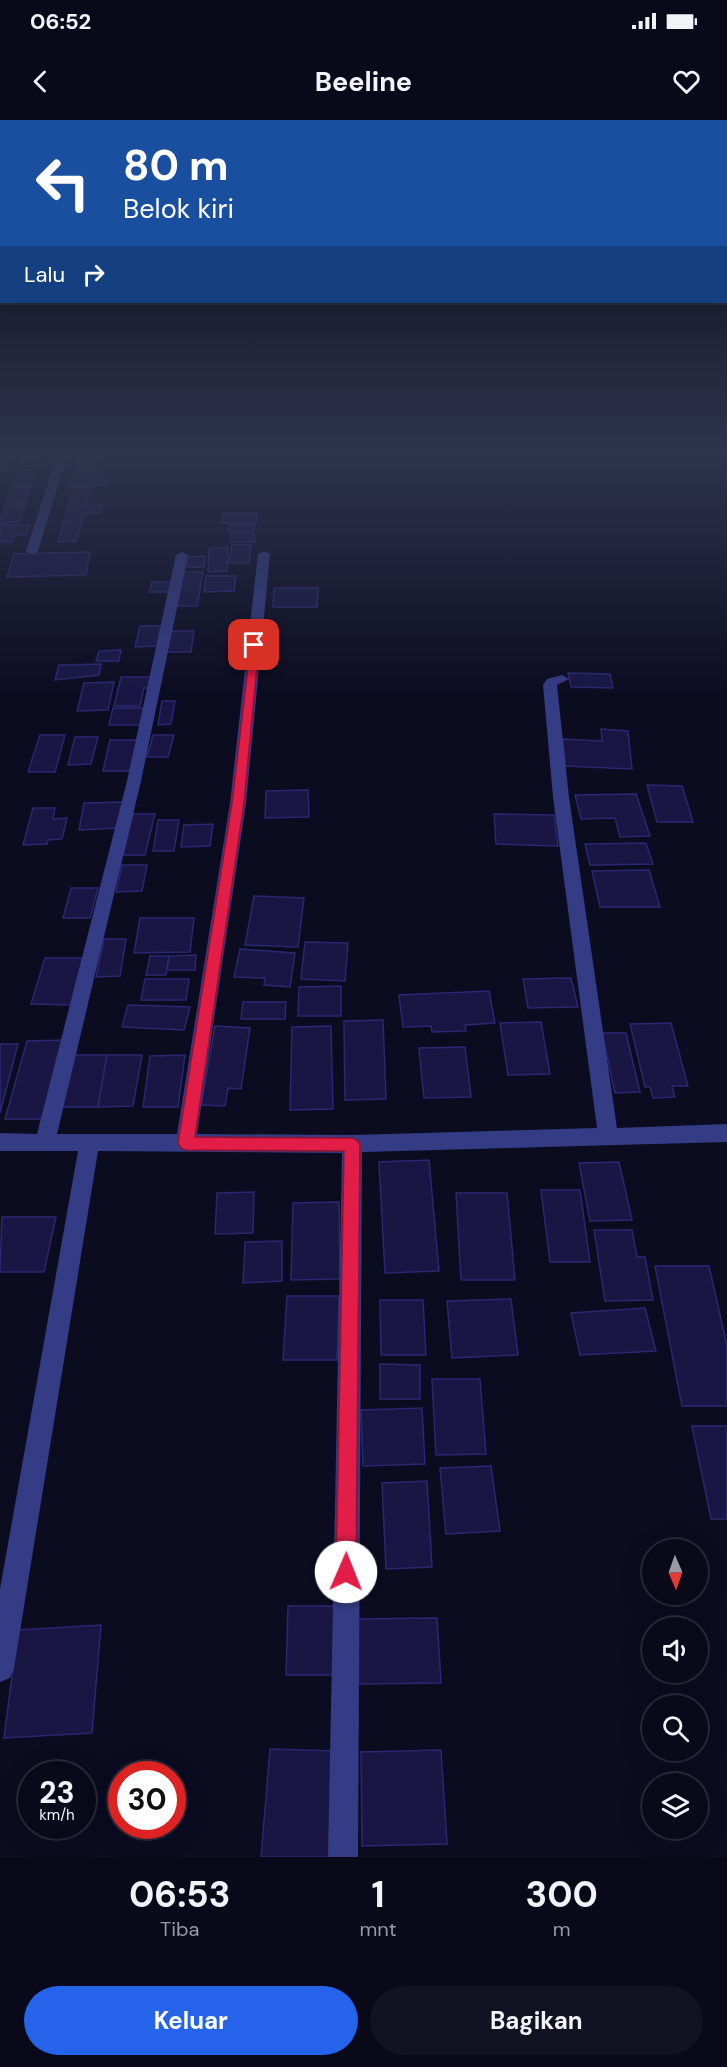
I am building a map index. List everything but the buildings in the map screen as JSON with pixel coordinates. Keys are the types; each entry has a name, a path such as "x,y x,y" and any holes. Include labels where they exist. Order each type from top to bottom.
{"street":[{"path":"32,551 38,533"},
{"path":"186,1143 238,803 264,554"},
{"path":"45,1143 134,781 182,555"},
{"path":"562,679 550,685 561,797 608,1137"},
{"path":"0,1142 352,1144 727,1133"},
{"path":"0,1668 89,1143"},
{"path":"343,1857 352,1144"}],"route":[{"path":"254,645 238,803 186,1143 352,1144 346,1572"}]}
